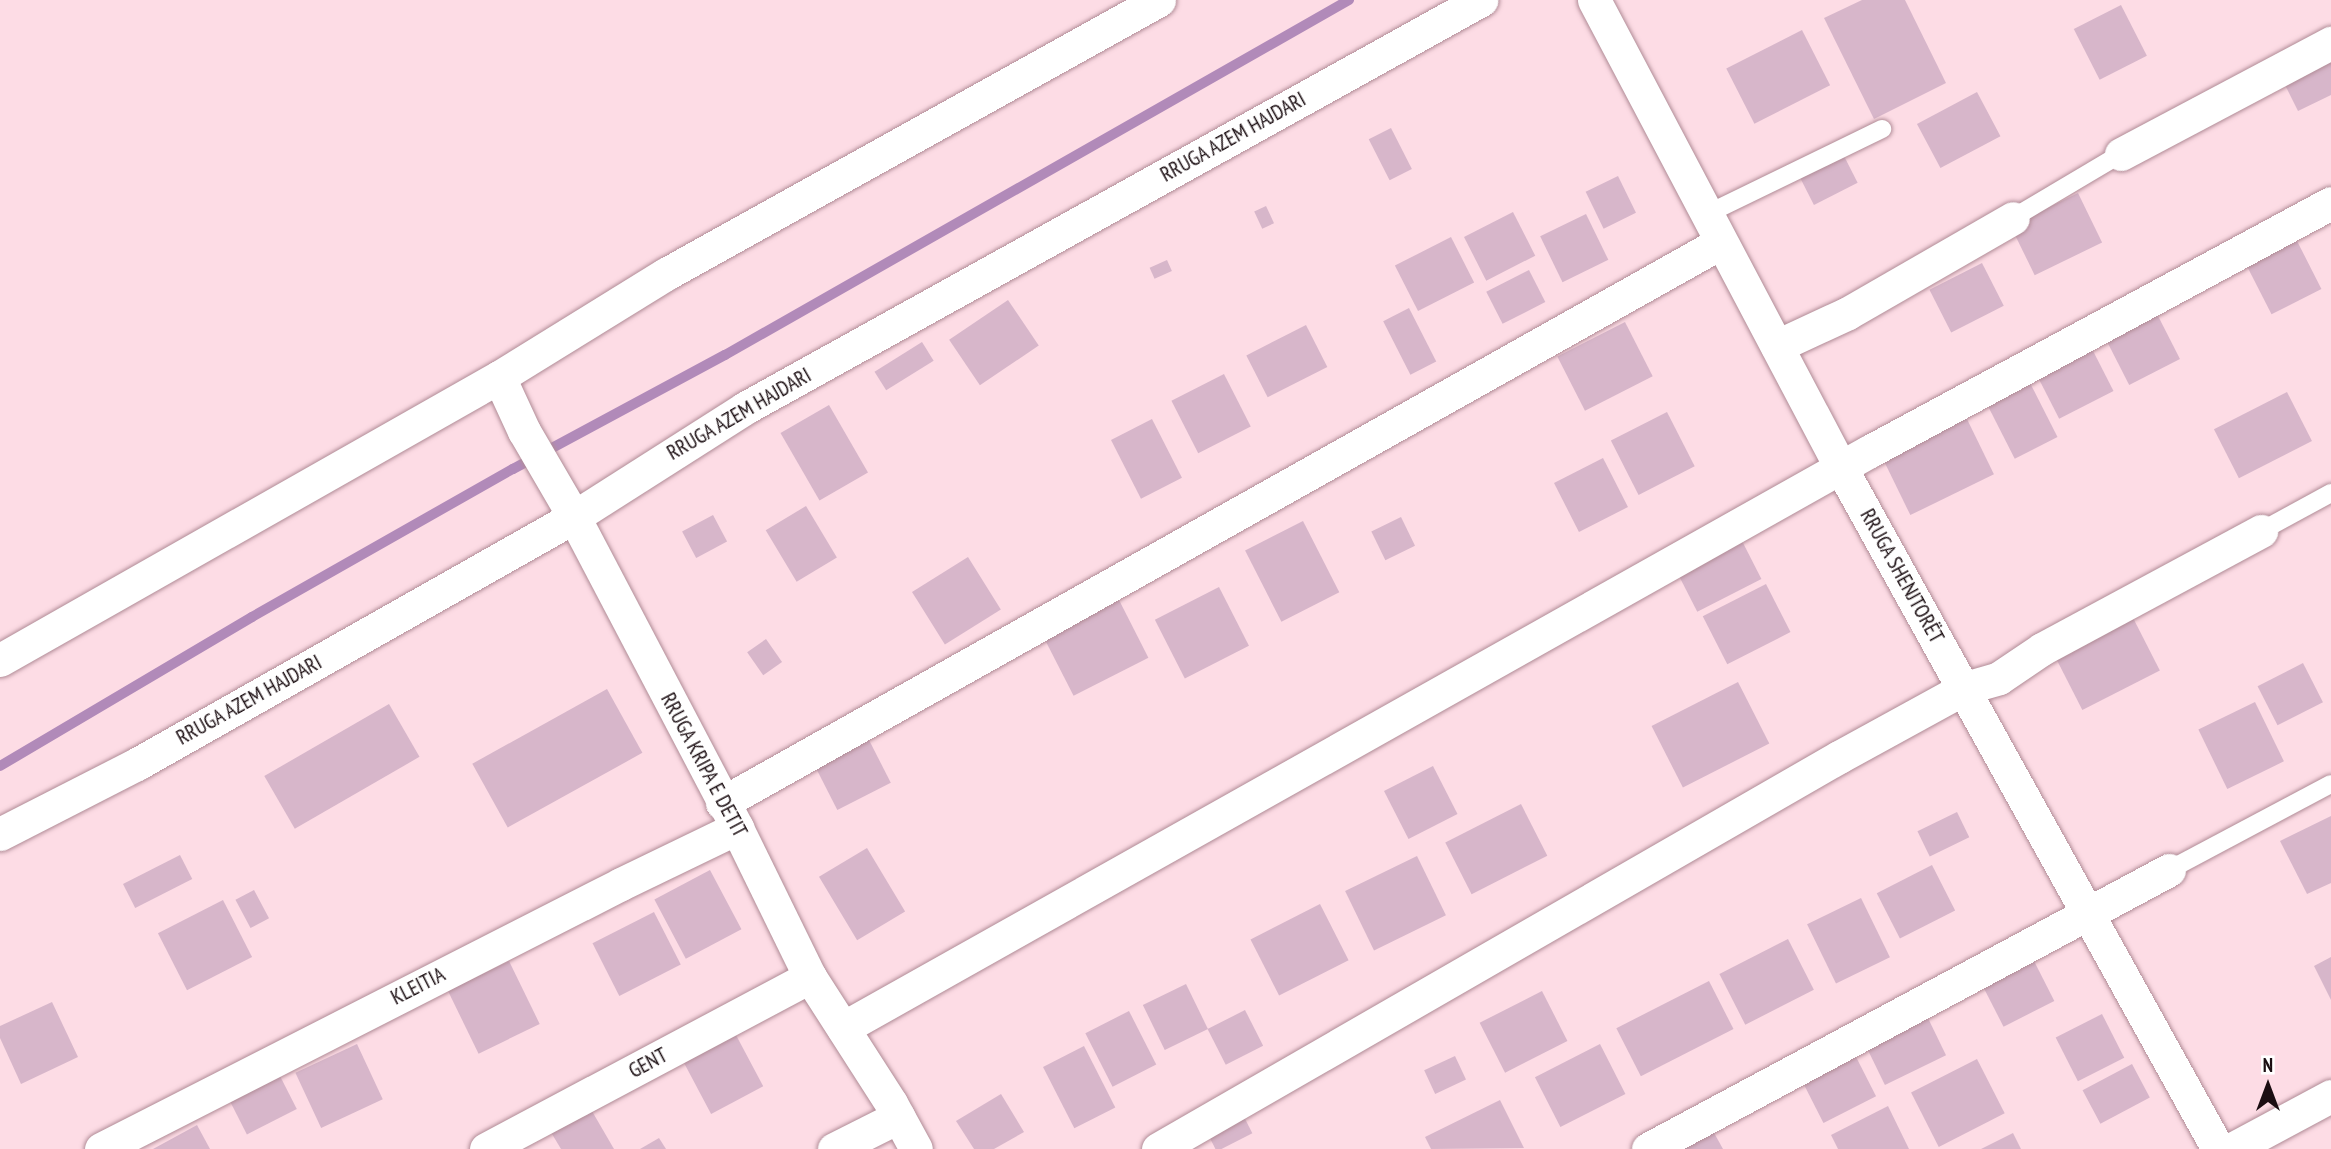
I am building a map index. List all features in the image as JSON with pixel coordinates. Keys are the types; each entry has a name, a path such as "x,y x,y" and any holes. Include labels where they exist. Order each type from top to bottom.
{"street":[{"path":"0,660 499,377 666,274 1159,0"},
{"name":"RRUGA AZEM HAJDARI","path":"0,834 137,764 574,517 745,408 1481,0"},
{"name":"RRUGA SHENJTORËT","path":"1594,0 1712,229 1841,468 2218,1149"},
{"path":"2120,154 2331,44"},
{"path":"843,1028 1841,468 2331,203"},
{"path":"1777,346 1848,313 2013,218"},
{"name":"KLEITIA","path":"101,1149 608,890 1712,229"},
{"name":"RRUGA KRIPA E DETIT","path":"499,377 524,431 574,517 730,815 810,977 916,1149"},
{"path":"1158,1149 1965,688 1999,678 2042,649 2261,531"},
{"path":"1648,1149 2169,870"},
{"name":"GENT","path":"486,1149 810,977"},
{"path":"2232,1149 2331,1096"},
{"path":"834,1149 898,1117"}],"lane":[{"path":"1712,229 1882,129"},
{"path":"2013,218 2120,154"},
{"path":"2261,531 2331,493"},
{"path":"2169,870 2331,784"}],"building":[{"path":"1862,0 1905,0 1946,83 1874,119 1824,18"},
{"path":"2121,5 2147,56 2100,80 2074,29"},
{"path":"1802,30 1830,85 1754,124 1726,69"},
{"path":"2331,52 2331,95 2298,111 2281,77"},
{"path":"1977,92 2000,136 1940,168 1917,124"},
{"path":"1391,128 1412,169 1390,180 1369,139"},
{"path":"1844,156 1858,183 1814,205 1800,178"},
{"path":"1618,176 1636,213 1604,229 1586,192"},
{"path":"2078,193 2102,242 2035,275 2011,226"},
{"path":"1266,206 1274,223 1262,229 1254,211"},
{"path":"1513,212 1535,256 1486,281 1464,237"},
{"path":"1586,214 1608,260 1563,282 1540,236"},
{"path":"1451,237 1474,282 1418,311 1395,266"},
{"path":"2296,239 2321,289 2272,314 2246,264"},
{"path":"1167,260 1172,271 1155,279 1150,268"},
{"path":"1982,263 2004,306 1951,333 1929,290"},
{"path":"1529,270 1545,302 1503,324 1486,292"},
{"path":"1008,300 1039,346 980,385 949,340"},
{"path":"1409,308 1436,361 1410,375 1383,321"},
{"path":"2155,310 2180,359 2129,385 2104,336"},
{"path":"1625,322 1653,376 1585,411 1557,357"},
{"path":"1306,325 1327,367 1268,397 1246,355"},
{"path":"922,342 934,361 886,390 875,372"},
{"path":"2089,343 2114,391 2059,419 2035,371"},
{"path":"1224,374 1251,427 1198,453 1171,401"},
{"path":"2028,379 2058,437 2015,459 1985,401"},
{"path":"2287,392 2312,441 2239,478 2214,429"},
{"path":"829,405 868,473 820,501 781,433"},
{"path":"1667,412 1695,466 1639,495 1611,441"},
{"path":"1965,415 1994,474 1910,515 1881,456"},
{"path":"1152,419 1182,478 1141,499 1111,440"},
{"path":"1603,458 1628,507 1579,532 1554,483"},
{"path":"806,506 837,557 797,582 766,530"},
{"path":"713,515 727,541 696,558 682,531"},
{"path":"1401,517 1415,546 1385,560 1371,531"},
{"path":"1303,521 1339,592 1281,622 1245,551"},
{"path":"1741,539 1761,579 1697,612 1677,572"},
{"path":"968,557 1001,610 945,645 912,592"},
{"path":"1766,584 1791,632 1727,664 1703,616"},
{"path":"1219,587 1249,646 1185,678 1155,620"},
{"path":"1118,598 1148,658 1074,696 1043,636"},
{"path":"2129,610 2160,671 2082,710 2051,649"},
{"path":"766,639 782,662 763,675 747,652"},
{"path":"2303,663 2323,702 2278,725 2258,686"},
{"path":"1738,682 1769,743 1683,788 1652,726"},
{"path":"607,689 642,753 508,828 472,764"},
{"path":"2255,702 2284,761 2227,789 2198,730"},
{"path":"389,704 419,757 295,829 264,776"},
{"path":"869,740 891,783 837,810 816,767"},
{"path":"1433,766 1458,814 1409,839 1384,791"},
{"path":"1521,804 1547,856 1472,894 1445,843"},
{"path":"1957,812 1969,837 1930,856 1917,831"},
{"path":"2331,816 2331,883 2307,894 2280,841"},
{"path":"867,848 905,911 857,940 819,877"},
{"path":"180,855 192,879 135,908 123,884"},
{"path":"1417,856 1446,915 1374,950 1345,891"},
{"path":"1932,865 1955,910 1900,939 1877,893"},
{"path":"710,870 741,929 686,959 654,900"},
{"path":"254,890 269,918 250,928 235,900"},
{"path":"1861,898 1890,957 1836,984 1807,924"},
{"path":"223,900 252,957 187,990 158,933"},
{"path":"1320,904 1349,960 1279,996 1251,939"},
{"path":"654,912 681,965 619,996 593,943"},
{"path":"1788,939 1814,990 1745,1025 1719,974"},
{"path":"2331,957 2331,1000 2314,966"},
{"path":"2033,959 2054,1001 2004,1027 1982,985"},
{"path":"509,961 540,1024 479,1054 448,991"},
{"path":"1709,981 1734,1029 1641,1076 1616,1028"},
{"path":"1186,984 1208,1029 1165,1050 1143,1005"},
{"path":"1542,991 1567,1041 1505,1073 1480,1023"},
{"path":"52,1002 78,1057 21,1084 0,1038 0,1026"},
{"path":"1245,1010 1263,1046 1226,1065 1208,1029"},
{"path":"1129,1011 1156,1064 1113,1087 1085,1033"},
{"path":"1925,1012 1946,1055 1885,1085 1864,1042"},
{"path":"2102,1014 2124,1058 2078,1081 2056,1038"},
{"path":"736,1035 763,1086 711,1114 684,1063"},
{"path":"357,1044 383,1099 321,1128 295,1073"},
{"path":"1600,1044 1625,1094 1560,1127 1535,1077"},
{"path":"1084,1046 1115,1107 1074,1128 1043,1067"},
{"path":"1852,1049 1876,1096 1823,1123 1799,1076"},
{"path":"1455,1056 1466,1080 1435,1094 1424,1070"},
{"path":"1977,1059 2005,1113 1939,1147 1911,1093"},
{"path":"2132,1064 2150,1098 2100,1124 2083,1090"},
{"path":"280,1076 297,1109 247,1134 230,1101"},
{"path":"1001,1094 1024,1132 994,1149 974,1149 956,1121"},
{"path":"1500,1100 1524,1148 1431,1149 1425,1137"},
{"path":"589,1106 614,1149 561,1149 549,1129"},
{"path":"1888,1106 1909,1149 1838,1149 1831,1135"},
{"path":"1241,1111 1252,1133 1221,1149 1215,1149 1205,1129"},
{"path":"197,1125 210,1149 153,1149"},
{"path":"1713,1131 1723,1149 1677,1149"},
{"path":"2013,1133 2021,1149 1981,1149"},
{"path":"659,1138 666,1149 640,1149"}],"waterway":[{"path":"0,766 252,617 513,469 725,355 1349,0"}]}
